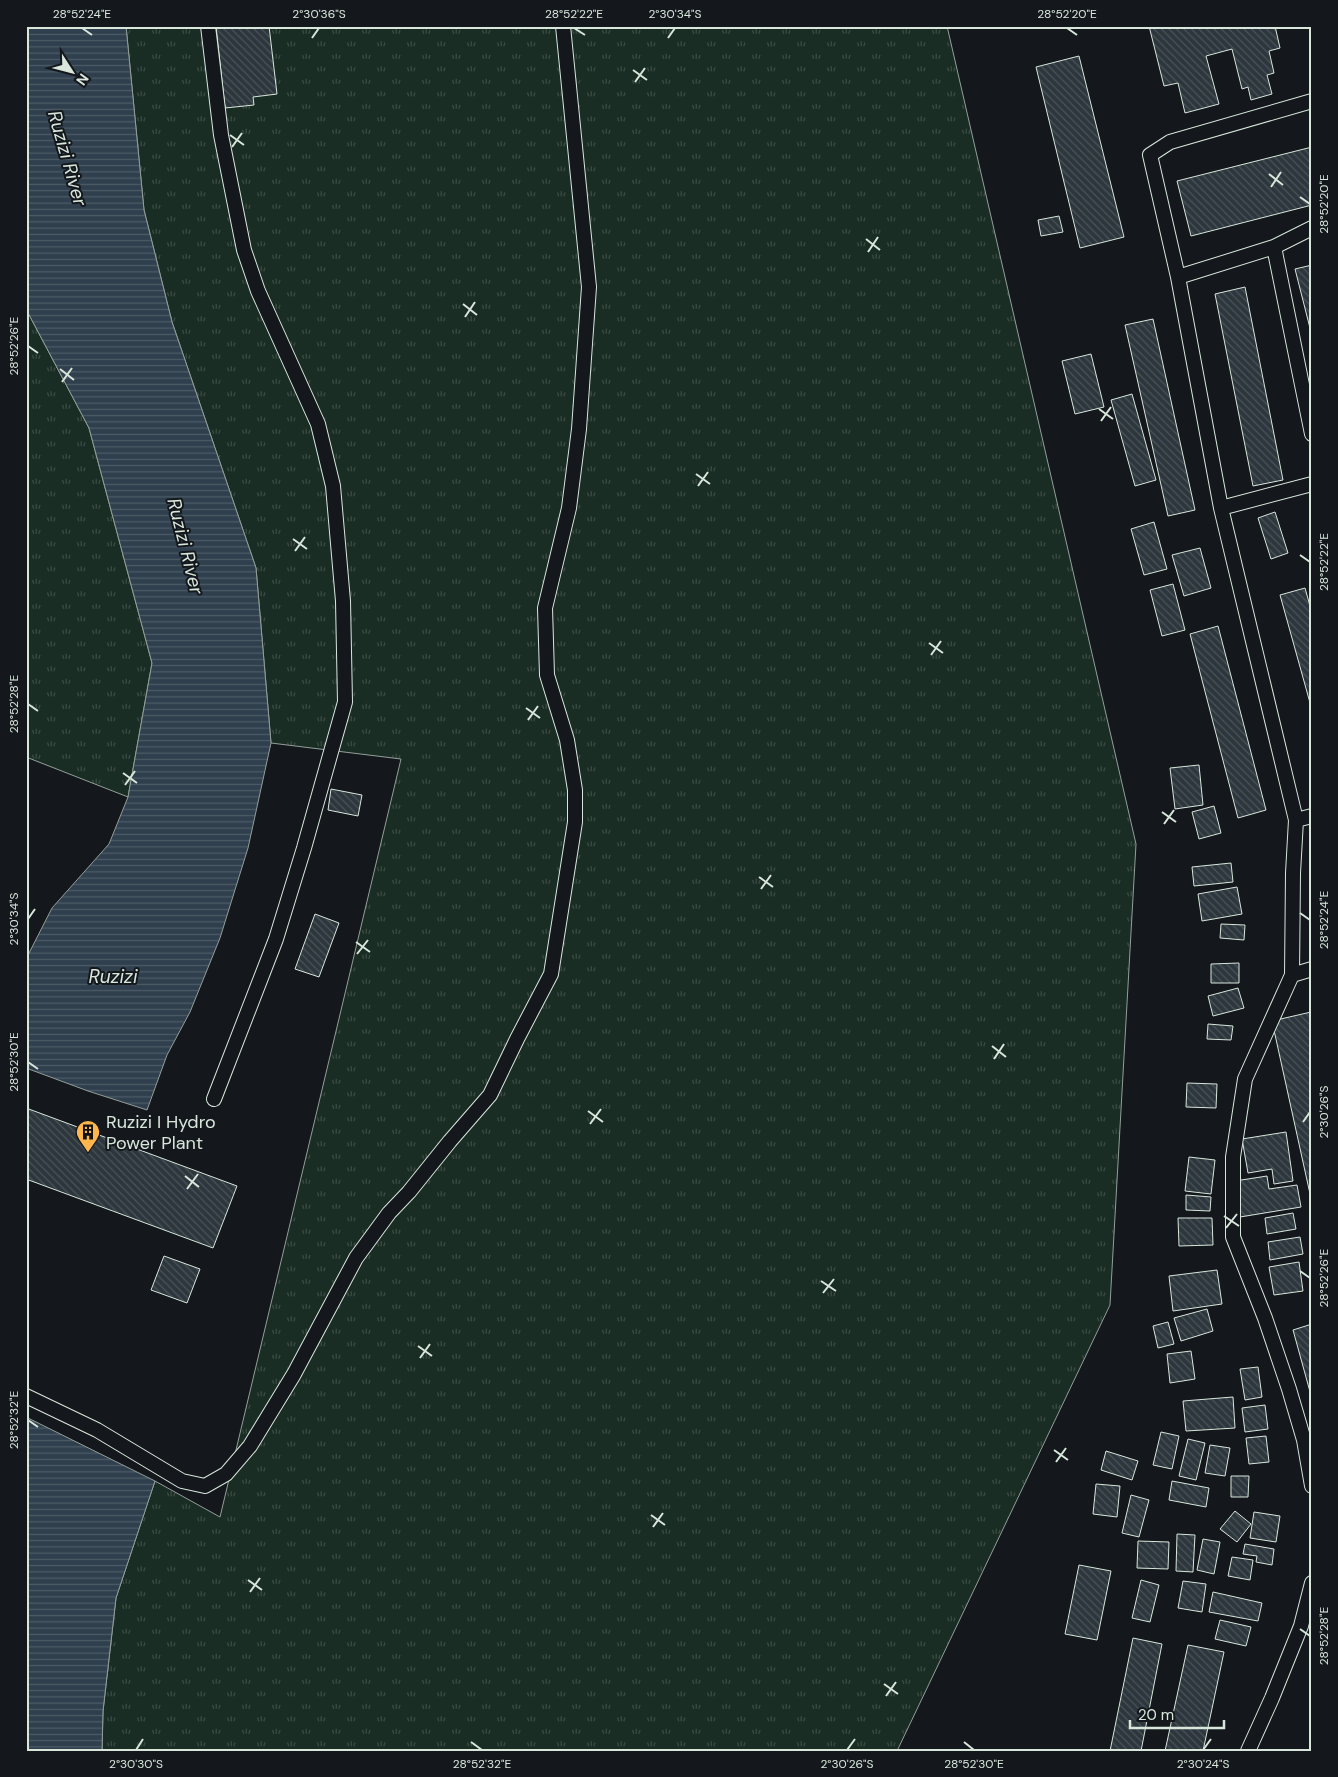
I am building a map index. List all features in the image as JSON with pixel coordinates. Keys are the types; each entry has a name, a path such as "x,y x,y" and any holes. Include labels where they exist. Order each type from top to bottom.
{"lane":[{"path":"208,26 221,135 244,250 258,291 318,424 333,486 344,601 345,702 276,939 214,1100"},
{"path":"26,1396 97,1430 182,1481 205,1486 226,1474 250,1446 294,1374 356,1258 390,1213 490,1095 551,974 575,822 575,790 567,740 547,675 545,608 569,508 578,429 589,288 563,26"},
{"path":"1312,101 1170,142 1150,155 1178,277 1221,508 1296,820 1292,873 1292,975 1245,1079 1233,1157 1233,1237 1265,1318 1289,1389 1304,1440 1312,1486"},
{"path":"1178,277 1274,247 1312,228"},
{"path":"1274,247 1312,434"},
{"path":"1221,508 1312,484"},
{"path":"1296,820 1312,816"},
{"path":"1292,975 1312,969"},
{"path":"1248,1751 1272,1698 1300,1626 1312,1583"}],"green space":[{"path":"126,26 947,26 1136,844 1110,1305 897,1751 102,1751 103,1711 116,1598 155,1481 220,1517 401,759 271,743 256,568 172,322 144,210"},
{"path":"26,309 89,428 152,663 128,797 26,757"}],"water":[{"name":"Ruzizi","path":"26,26 126,26 144,210 172,322 256,568 271,743 248,848 220,938 190,1012 167,1055 147,1110 26,1068 26,959 52,908 109,844 128,797 152,663 89,428 26,309"},
{"path":"26,1417 155,1481 116,1598 103,1711 102,1751 26,1751"}],"building":[{"path":"216,26 269,26 277,94 253,97 254,105 225,108"},
{"path":"1149,26 1275,26 1280,48 1269,51 1274,73 1267,75 1272,94 1251,100 1248,87 1242,89 1232,49 1206,56 1219,104 1185,113 1178,83 1164,86"},
{"path":"1079,56 1124,237 1080,248 1036,67"},
{"path":"1312,147 1312,205 1191,236 1177,181"},
{"path":"1059,216 1063,232 1041,236 1038,220"},
{"path":"1312,265 1312,336 1295,269"},
{"path":"1245,287 1283,480 1253,486 1215,294"},
{"path":"1153,319 1195,510 1168,516 1125,325"},
{"path":"1091,354 1104,407 1075,414 1062,361"},
{"path":"1132,394 1156,480 1135,486 1111,400"},
{"path":"1275,512 1288,553 1271,559 1258,518"},
{"path":"1154,522 1167,569 1144,575 1131,529"},
{"path":"1200,548 1211,588 1184,596 1172,555"},
{"path":"1173,584 1185,630 1162,636 1150,590"},
{"path":"1305,588 1312,613 1312,710 1280,595"},
{"path":"1218,626 1266,810 1238,818 1190,634"},
{"path":"1199,765 1203,805 1175,809 1170,768"},
{"path":"331,789 362,795 358,816 328,810"},
{"path":"1214,806 1221,833 1199,839 1192,812"},
{"path":"1231,863 1233,882 1194,886 1192,867"},
{"path":"1237,887 1242,914 1202,921 1198,894"},
{"path":"315,914 339,923 319,977 295,969"},
{"path":"1221,924 1245,925 1244,940 1220,938"},
{"path":"1239,963 1239,983 1211,983 1211,964"},
{"path":"1238,988 1244,1008 1213,1016 1208,996"},
{"path":"1312,1013 1312,1203 1272,1021"},
{"path":"1208,1024 1233,1026 1231,1040 1207,1039"},
{"path":"1187,1083 1217,1084 1216,1108 1186,1107"},
{"name":"Ruzizi I Hydro Power Plant","path":"26,1108 237,1186 213,1248 26,1179"},
{"path":"1286,1132 1293,1181 1274,1184 1272,1169 1248,1173 1242,1139"},
{"path":"1189,1157 1215,1160 1211,1194 1185,1191"},
{"path":"1267,1176 1269,1189 1297,1185 1301,1207 1240,1217 1235,1181"},
{"path":"1186,1195 1211,1197 1210,1211 1186,1210"},
{"path":"1293,1213 1296,1229 1267,1234 1265,1218"},
{"path":"1178,1218 1212,1218 1213,1245 1179,1246"},
{"path":"1300,1237 1303,1254 1270,1260 1268,1242"},
{"path":"164,1256 200,1269 187,1303 151,1290"},
{"path":"1299,1262 1303,1291 1274,1295 1269,1267"},
{"path":"1217,1270 1222,1304 1173,1311 1169,1276"},
{"path":"1207,1309 1213,1331 1181,1341 1174,1318"},
{"path":"1168,1322 1174,1344 1158,1348 1153,1326"},
{"path":"1312,1324 1312,1399 1293,1330"},
{"path":"1191,1351 1195,1379 1170,1383 1167,1354"},
{"path":"1258,1367 1262,1397 1245,1400 1240,1369"},
{"path":"1233,1397 1235,1428 1186,1431 1183,1401"},
{"path":"1265,1405 1268,1429 1245,1432 1242,1408"},
{"path":"1161,1432 1179,1436 1172,1469 1153,1465"},
{"path":"1266,1436 1269,1462 1249,1464 1246,1438"},
{"path":"1188,1439 1205,1443 1196,1480 1179,1476"},
{"path":"1210,1445 1230,1448 1225,1476 1205,1473"},
{"path":"1106,1451 1138,1461 1132,1480 1101,1470"},
{"path":"1231,1476 1249,1476 1248,1497 1231,1497"},
{"path":"1172,1481 1209,1488 1206,1507 1169,1500"},
{"path":"1096,1484 1120,1486 1117,1517 1093,1514"},
{"path":"1131,1495 1149,1500 1139,1537 1122,1533"},
{"path":"1235,1511 1251,1524 1237,1542 1220,1529"},
{"path":"1254,1512 1280,1516 1276,1542 1250,1538"},
{"path":"1177,1534 1195,1535 1193,1572 1176,1571"},
{"path":"1203,1539 1220,1542 1214,1574 1197,1570"},
{"path":"1138,1541 1169,1542 1168,1569 1137,1568"},
{"path":"1245,1544 1274,1549 1272,1565 1256,1562 1257,1556 1243,1554"},
{"path":"1232,1557 1253,1560 1250,1580 1228,1576"},
{"path":"1079,1565 1111,1571 1097,1640 1065,1634"},
{"path":"1141,1580 1159,1585 1150,1622 1132,1618"},
{"path":"1183,1581 1206,1584 1202,1612 1178,1608"},
{"path":"1213,1592 1262,1603 1258,1621 1209,1612"},
{"path":"1220,1620 1251,1627 1246,1646 1215,1639"},
{"path":"1133,1638 1162,1644 1141,1751 1110,1751"},
{"path":"1188,1645 1224,1652 1203,1751 1165,1751"}],"place":[{"name":"Ruzizi I Hydro Power Plant","path":"88,1153"}],"water label":[{"name":"Ruzizi River","path":"68,158"},
{"name":"Ruzizi River","path":"186,546"}]}
